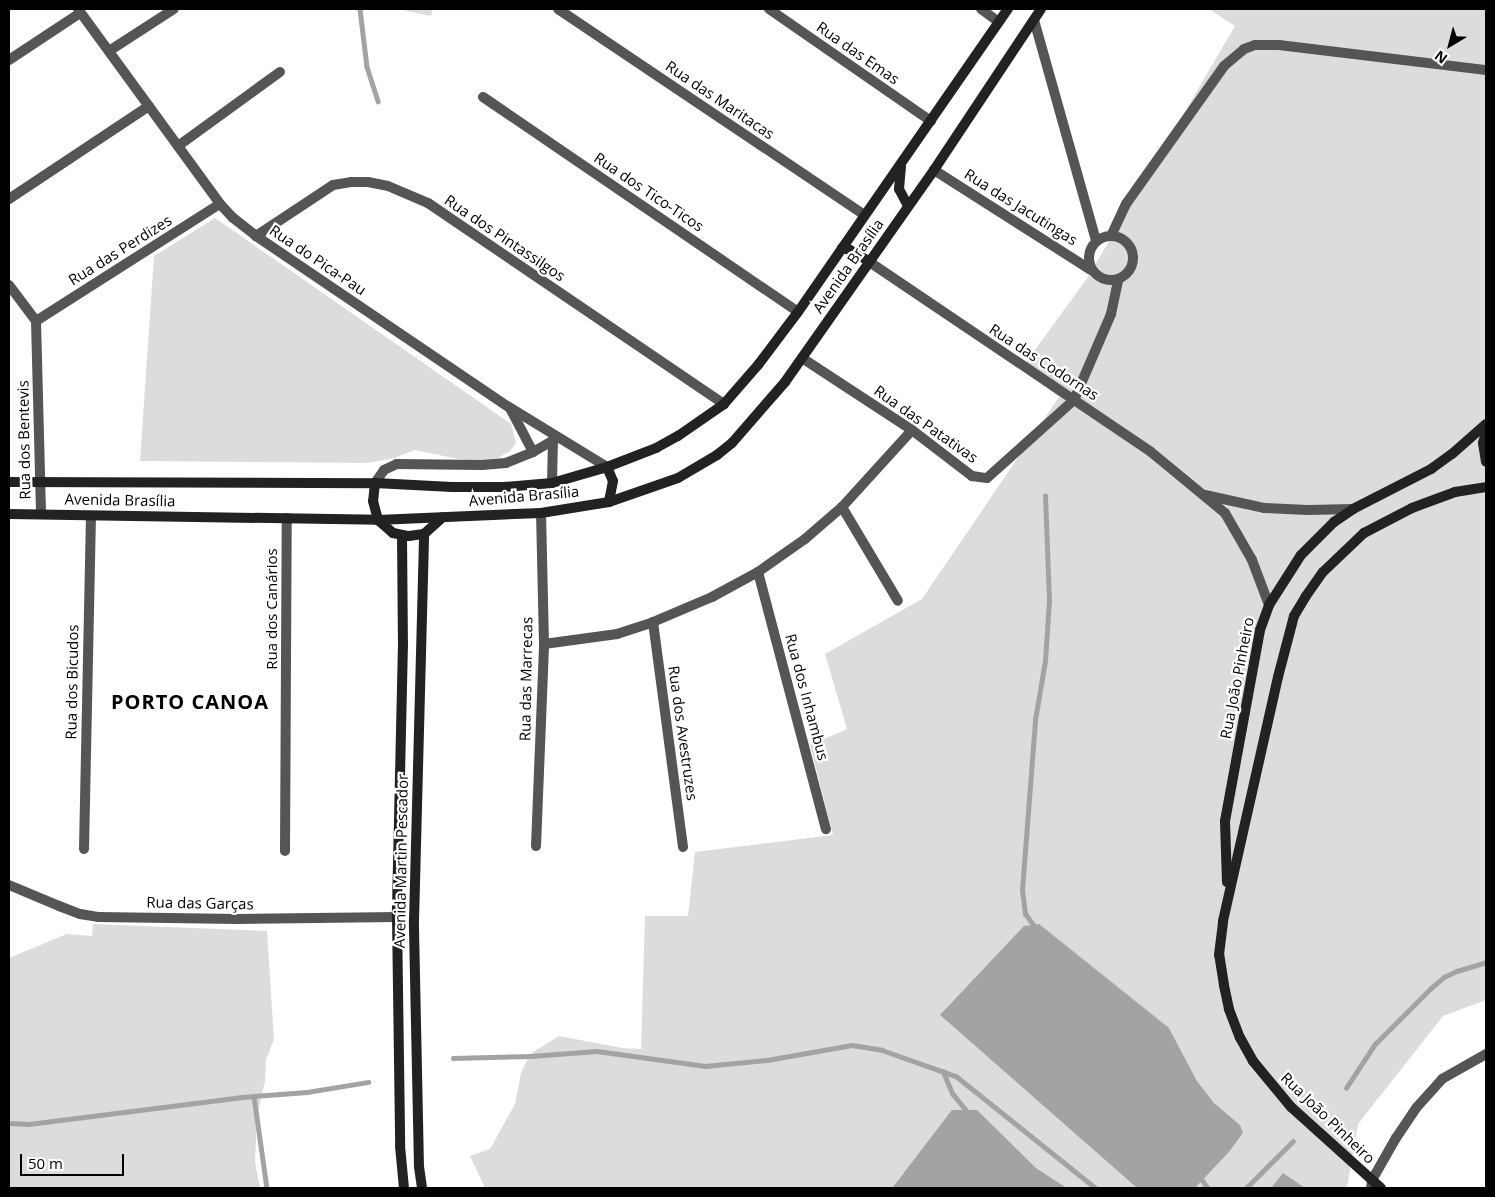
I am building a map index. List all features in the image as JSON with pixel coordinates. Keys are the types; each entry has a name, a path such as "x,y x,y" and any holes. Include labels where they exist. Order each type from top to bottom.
{"street":[{"path":"109,51 174,9"},
{"name":"Rua das Maritacas","path":"558,9 864,216"},
{"name":"Rua das Emas","path":"769,9 931,122"},
{"path":"980,9 999,22"},
{"name":"Avenida Brasília","path":"9,482 375,483 452,487 504,487 552,482 607,467 656,448 700,422 724,404 758,365 798,312 1008,9"},
{"name":"Avenida Brasília","path":"9,514 378,520 541,513 609,502 678,478 717,456 756,417 802,358 868,261 934,170 1041,9"},
{"path":"9,60 79,11"},
{"name":"Rua do Pica-Pau","path":"79,11 220,204 232,217 256,236 555,439 607,467"},
{"path":"1034,20 1096,240"},
{"path":"1111,236 1121,212 1224,66 1244,50 1255,45 1279,45 1486,70"},
{"path":"178,146 280,72"},
{"name":"Rua dos Tico-Ticos","path":"483,97 798,312"},
{"path":"9,199 149,106"},
{"path":"901,165 900,189 908,206"},
{"name":"Rua das Jacutingas","path":"934,170 1091,270"},
{"name":"Rua dos Pintassilgos","path":"256,236 333,185 368,182 388,186 428,204 724,404"},
{"name":"Rua das Perdizes","path":"36,321 220,204"},
{"path":"1074,400 1111,314 1118,280 1130,270 1133,255 1126,241 1111,236 1096,240 1088,254 1091,270 1103,280 1118,280"},
{"path":"842,248 850,250 868,261"},
{"name":"Rua das Codornas","path":"868,261 1151,452 1225,513 1242,540 1269,604"},
{"path":"9,286 36,321"},
{"name":"Rua dos Bentevis","path":"36,321 40,514"},
{"name":"Rua das Patativas","path":"802,358 912,430 972,476 988,478 1074,400"},
{"path":"509,407 533,452"},
{"name":"Rua João Pinheiro","path":"1227,896 1225,821 1260,630 1269,604 1301,555 1334,522 1354,509 1431,469 1452,454 1486,424"},
{"path":"544,644 617,634 653,622 712,596 758,572 805,539 842,506 912,430"},
{"path":"1486,433 1484,443 1486,462"},
{"path":"442,517 424,534 402,535 388,530 378,520 373,501 375,483 384,470 397,464 482,465 506,463 533,452 555,439"},
{"path":"552,482 555,439"},
{"path":"607,467 613,481 609,502"},
{"name":"Rua João Pinheiro","path":"1381,1188 1371,1184 1291,1107 1268,1082 1240,1038 1230,1010 1219,955 1227,896 1294,616 1306,596 1323,572 1364,533 1406,511 1455,492 1486,488"},
{"name":"Rua das Codornas","path":"1199,493 1264,508 1308,510 1354,509"},
{"path":"842,506 898,601"},
{"name":"Rua das Marrecas","path":"536,846 544,644 541,513"},
{"name":"Rua dos Bicudos","path":"84,849 90,516"},
{"name":"Rua dos Canários","path":"285,852 287,518"},
{"name":"Avenida Martin Pescador","path":"422,1188 414,921 424,534"},
{"name":"Avenida Martin Pescador","path":"402,535 403,652 396,917 400,1146 404,1188"},
{"name":"Rua dos Inhambus","path":"758,572 826,829"},
{"name":"Rua dos Avestruzes","path":"653,622 683,847"},
{"name":"Rua das Garças","path":"9,885 80,914 98,917 266,919 396,917"},
{"path":"1371,1184 1401,1130 1417,1107 1442,1080 1486,1054"}],"shaded area":[{"path":"397,9 433,9 431,16"},
{"path":"1209,9 1486,9 1486,1000 1443,1016 1358,1124 1347,1188 1305,1188 1283,1174 1271,1188 1195,1188 1229,1152 1243,1133 1240,1125 1214,1103 1197,1081 1169,1028 940,1015 1137,1188 1067,1188 1036,1168 976,1110 902,1174 892,1188 485,1188 470,1156 490,1149 515,1104 521,1073 530,1054 559,1036 622,1048 641,1049 645,916 688,916 695,852 833,835 810,745 847,729 825,654 922,599 1059,397 1021,369 1088,277 1235,26"},
{"path":"215,218 511,424 516,443 510,451 498,458 482,461 458,459 415,450 394,458 368,463 140,461 154,256"},
{"path":"93,924 267,931 274,1039 266,1060 265,1081 257,1117 255,1162 260,1188 9,1188 9,958 67,934 92,936"},
{"path":"1039,924 1169,1028 1197,1081 1214,1103 1240,1125 1243,1133 1229,1152 1195,1188 1137,1188 940,1015 1024,926"},
{"path":"952,1110 977,1110 1036,1168 1067,1188 892,1188"},
{"path":"1283,1173 1305,1188 1271,1188"}],"waterway":[{"path":"360,9 367,67 378,101"},
{"path":"1036,929 1025,914 1022,890 1035,720 1045,661 1049,600 1045,496"},
{"path":"1346,1088 1375,1044 1431,988 1444,977 1486,962"},
{"path":"453,1058 531,1056 597,1051 705,1066 767,1060 852,1045 882,1050 956,1076 1096,1188"},
{"path":"943,1071 953,1094 969,1114"},
{"path":"9,1123 29,1124 242,1097 307,1092 368,1082"},
{"path":"254,1096 267,1188"},
{"path":"1246,1188 1293,1141"},
{"path":"1200,1177 1208,1188"}],"district":[{"name":"PORTO CANOA","path":"190,701"}]}
